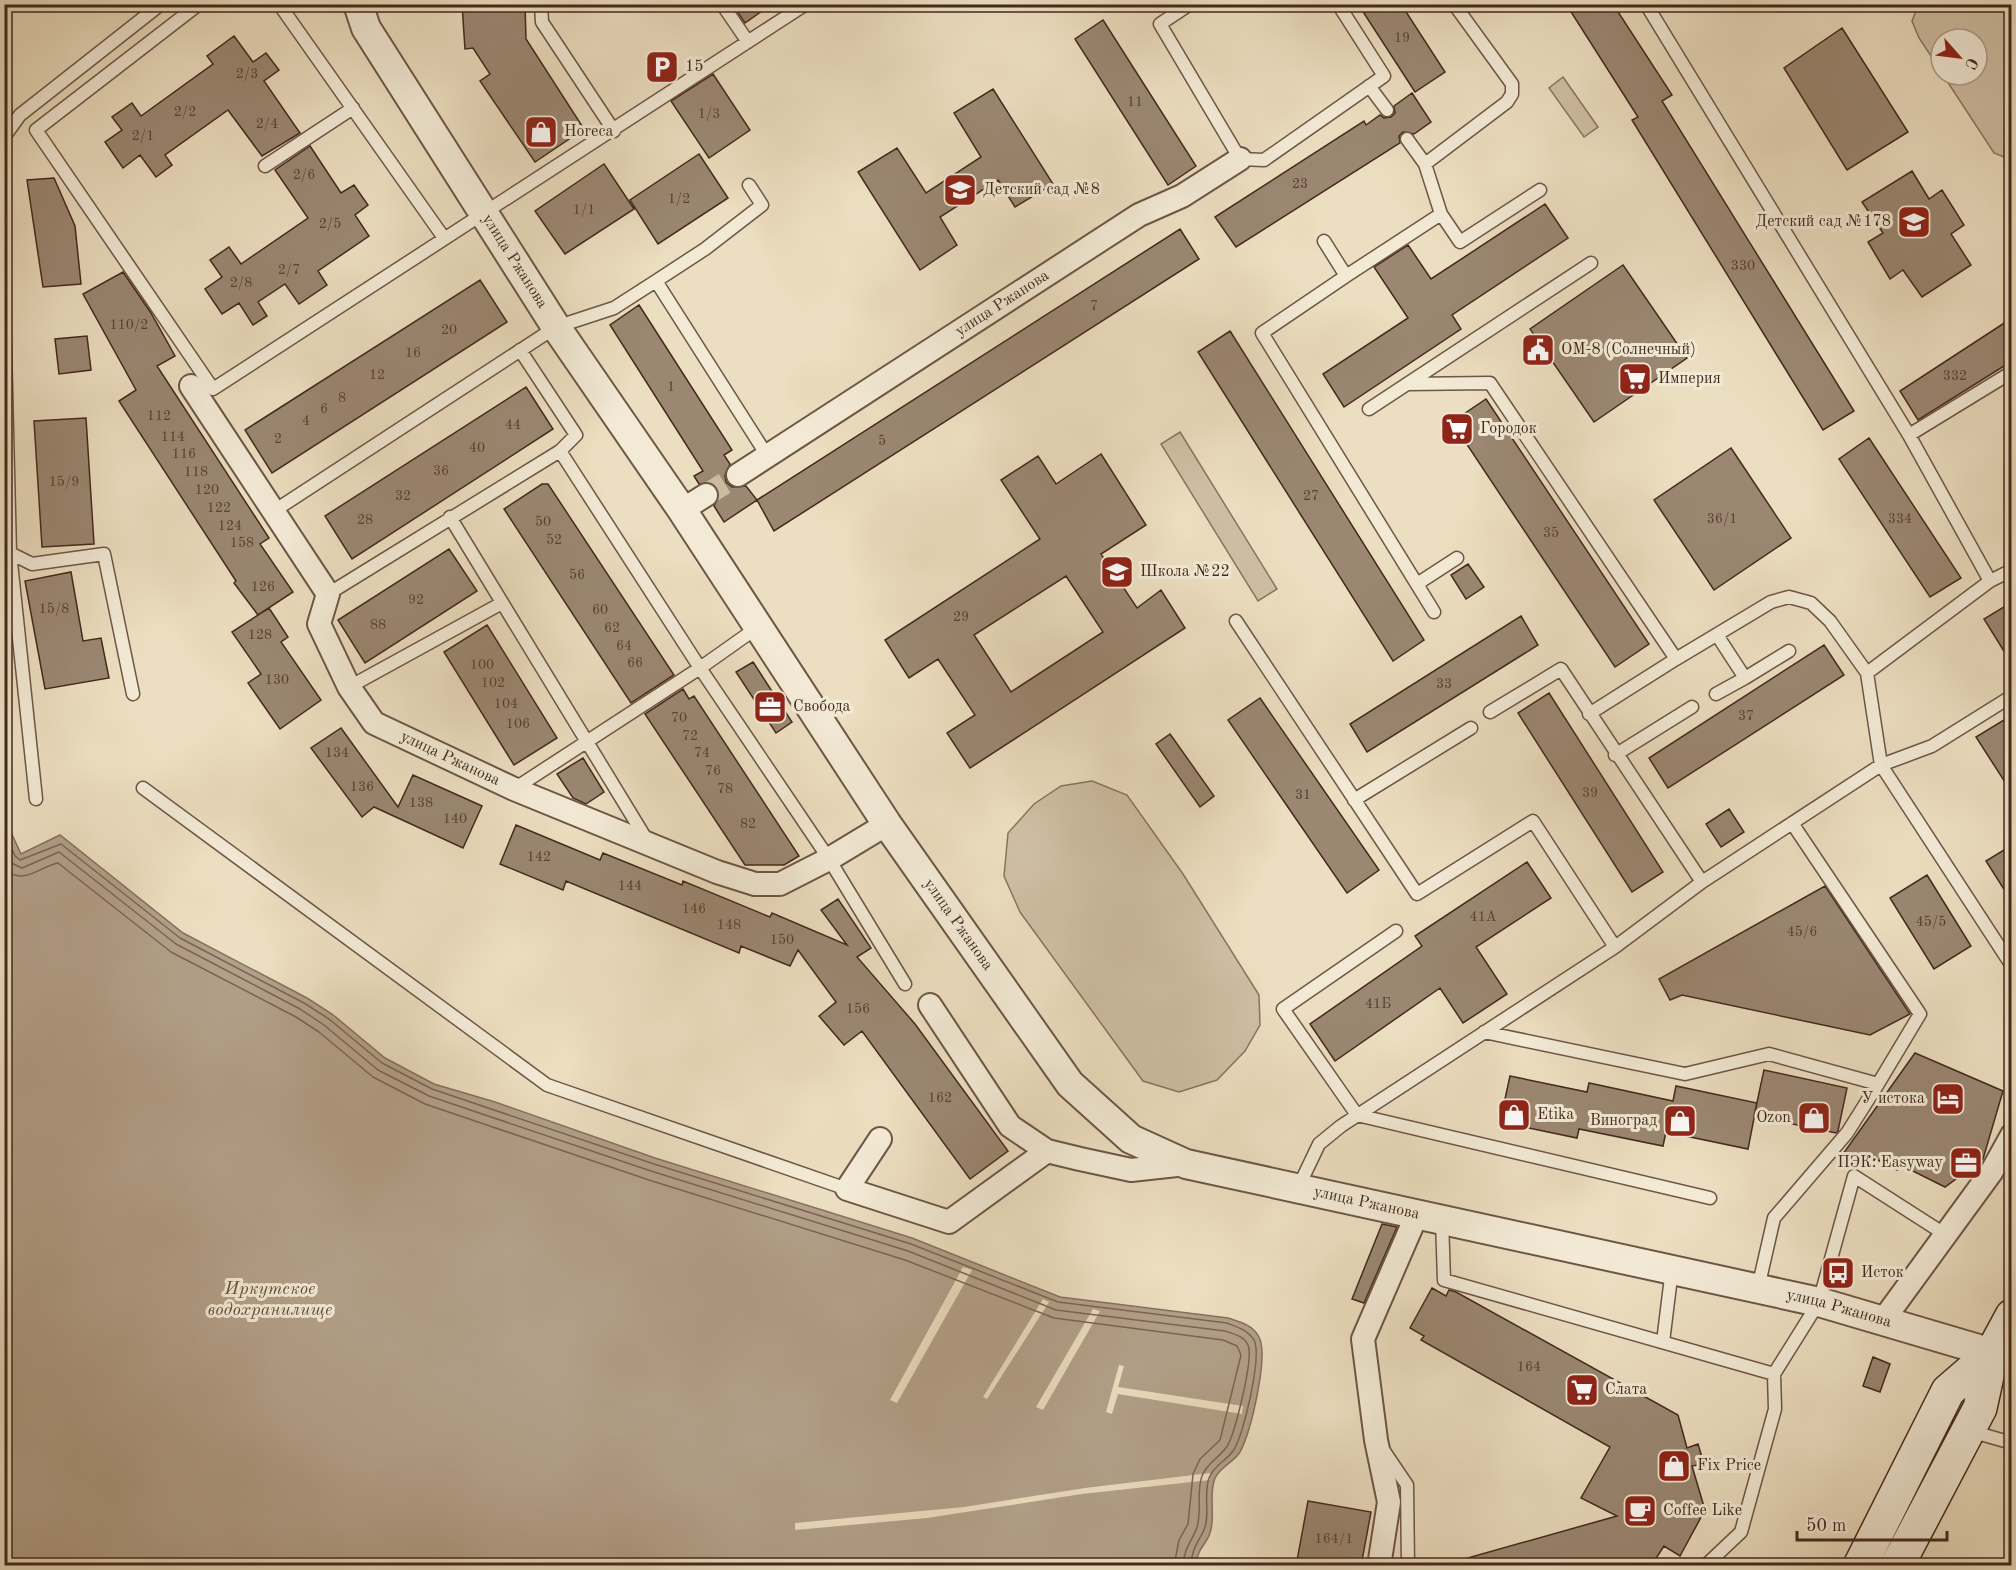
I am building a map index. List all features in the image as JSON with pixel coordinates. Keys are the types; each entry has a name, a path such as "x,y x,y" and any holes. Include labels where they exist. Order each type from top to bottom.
{"main road":[{"path":"1897,1566 1966,1430 1980,1408 1992,1353 2012,1316"},
{"path":"1860,1566 1948,1391 1992,1353"}],"street":[{"name":"улица Ржанова","path":"358,4 366,28 556,327 682,510 887,824 1070,1084 1131,1139 1186,1164 1672,1268 1819,1302 1884,1319 1992,1353"},
{"name":"улица Ржанова","path":"738,475 1139,215 1182,196 1240,159"},
{"path":"191,387 327,594"},
{"path":"682,510 706,495"},
{"name":"улица Ржанова","path":"327,594 319,624 349,687 374,723 514,789 717,872 755,884 780,884 829,859 887,824"},
{"path":"930,1005 1010,1126 1047,1151 1131,1170 1186,1164"},
{"path":"1884,1319 1992,1171 2012,1135"},
{"path":"879,1139 847,1189 949,1222 1047,1151"},
{"path":"1379,1566 1389,1502 1376,1440 1363,1339 1430,1216"}],"lane":[{"path":"4,137 20,115 161,4"},
{"path":"199,4 36,130 213,389 444,238 485,215 806,4"},
{"path":"279,4 444,238"},
{"path":"541,4 542,22 614,131"},
{"path":"722,4 748,42"},
{"path":"1190,4 1160,24 1240,159 1264,160 1384,76 1338,4"},
{"path":"1425,164 1507,102 1512,94 1512,84 1454,4"},
{"path":"1646,4 1909,435 1990,581"},
{"path":"1370,86 1387,110"},
{"path":"265,166 352,108"},
{"path":"1407,139 1425,164 1441,214 1460,242 1540,190"},
{"path":"274,511 556,327 614,308 705,249 762,205 749,185"},
{"path":"1434,612 1262,333 1441,214"},
{"path":"1324,241 1346,276"},
{"path":"1369,409 1591,263"},
{"path":"656,281 768,457"},
{"path":"4,306 10,553 36,799"},
{"path":"327,594 560,451 576,435 520,350"},
{"path":"1909,435 2012,372"},
{"path":"1407,384 1490,383 1676,659"},
{"path":"560,451 700,668 829,859 905,984"},
{"path":"450,517 649,843"},
{"path":"10,553 32,564 104,554 133,694"},
{"path":"1417,584 1457,558"},
{"path":"1867,673 1990,581 2012,570"},
{"path":"1589,714 1771,602 1789,597 1811,603 1830,621 1867,673 1881,765 2012,966"},
{"path":"349,687 502,603"},
{"path":"1236,621 1417,894 1533,821 1615,947"},
{"path":"514,789 700,668 758,627"},
{"path":"1717,635 1745,678"},
{"path":"1716,694 1789,651"},
{"path":"1490,712 1561,669 1615,755 1702,882"},
{"path":"1297,1189 1319,1144 1357,1115 1615,947 1702,882 1881,765 1932,746 2012,696"},
{"path":"1615,755 1692,707"},
{"path":"1354,800 1471,728"},
{"path":"143,788 547,1085 847,1189"},
{"path":"1758,1288 1774,1218 1847,1133 1920,1014 1792,823"},
{"path":"1396,931 1283,1009 1357,1115 1710,1198"},
{"path":"1484,1032 1685,1074 1769,1054 1878,1084"},
{"path":"1705,1566 1741,1532 1775,1409 1774,1374 1819,1302 1854,1176 1946,1235"},
{"path":"1430,1216 1444,1280 1774,1374"},
{"path":"1663,1342 1672,1268"},
{"path":"1966,1430 2012,1443"},
{"path":"1376,1440 1407,1485 1408,1566"}],"shaded area":[{"path":"1922,5 2005,5 2011,15 2011,160 1994,153 1951,87 1989,87 1989,27 1929,27 1929,53 1912,21 1917,8"},
{"path":"1563,77 1598,127 1584,137 1549,88"},
{"path":"1180,432 1277,589 1258,601 1161,444"},
{"path":"1092,781 1127,795 1183,874 1259,995 1260,1025 1245,1051 1217,1080 1179,1092 1143,1081 1020,912 1004,876 1008,833 1034,804 1061,786"}],"water":[{"name":"Иркутское водохранилище","path":"4,817 21,854 60,835 183,933 307,998 332,1014 385,1058 434,1084 495,1102 655,1158 912,1238 1060,1297 1228,1318 1250,1327 1259,1337 1262,1347 1257,1394 1240,1452 1215,1478 1212,1491 1212,1526 1198,1554 1196,1565 5,1565"}],"pier":[{"path":"963,1267 972,1270 897,1403 890,1400"},
{"path":"1043,1299 1049,1302 987,1399 983,1397"},
{"path":"1093,1309 1100,1311 1043,1410 1036,1407"},
{"path":"1119,1365 1124,1366 1118,1387 1243,1406 1242,1414 1118,1394 1112,1414 1106,1412"},
{"path":"1210,1473 1210,1480 1082,1494 927,1518 795,1530 795,1523 964,1507 1085,1488"}],"building":[{"path":"462,4 525,4 526,39 584,129 535,162 480,81 490,74 473,48 465,49"},
{"path":"732,4 772,4 745,23"},
{"path":"1358,4 1401,4 1445,72 1415,92"},
{"path":"1566,4 1613,4 1672,95 1662,101 1854,411 1823,430 1632,120 1638,117"},
{"path":"1103,20 1196,166 1168,185 1075,39"},
{"path":"1842,28 1908,132 1847,170 1784,68"},
{"path":"234,36 253,62 266,53 279,70 264,81 300,133 262,156 228,110 165,155 172,165 156,177 140,155 123,168 105,142 122,130 112,117 132,103 141,116 213,64 207,56"},
{"path":"713,74 750,130 709,158 671,101"},
{"path":"993,89 1053,184 1015,207 998,180 940,217 957,245 920,270 858,172 897,148 926,193 981,157 954,113"},
{"path":"1412,93 1431,122 1414,134 1403,132 1399,136 1400,143 1236,247 1215,217 1364,121 1366,125 1380,115 1384,118 1391,117 1395,113 1394,106"},
{"path":"310,146 341,193 354,185 368,205 355,215 369,236 318,271 327,285 299,304 285,284 258,302 267,316 253,325 239,303 222,314 205,289 222,277 210,260 229,247 241,264 308,218 275,170"},
{"path":"699,154 728,198 658,244 630,200"},
{"path":"604,164 634,209 565,254 535,211"},
{"name":"Детский сад №178","path":"1912,171 1929,199 1942,190 1964,225 1951,234 1971,265 1922,297 1903,270 1890,279 1868,242 1883,233 1862,202"},
{"path":"54,178 75,226 81,284 43,287 27,180"},
{"path":"1545,204 1568,238 1452,315 1461,329 1344,407 1323,374 1408,318 1374,267 1408,245 1431,279"},
{"path":"1180,229 1199,259 774,531 757,500"},
{"path":"1623,265 1687,358 1594,422 1530,329"},
{"path":"123,272 151,313 175,356 157,366 269,538 260,544 293,592 258,615 234,583 236,581 119,401 136,390 83,294"},
{"path":"480,280 507,322 272,473 245,430"},
{"path":"639,305 732,450 724,455 730,464 725,475 726,482 732,487 746,486 757,500 724,522 714,506 719,495 718,488 712,483 699,484 694,476 703,471 610,325"},
{"path":"2012,318 2012,361 1918,420 1900,391"},
{"path":"1230,331 1424,640 1393,661 1198,352"},
{"path":"87,336 91,370 59,374 55,339"},
{"path":"526,387 553,429 352,559 325,516"},
{"path":"1486,399 1649,644 1615,667 1452,422"},
{"path":"86,418 94,544 42,547 34,421"},
{"path":"1869,438 1961,578 1930,597 1839,459"},
{"path":"1731,448 1791,538 1714,590 1654,500"},
{"path":"1101,454 1146,525 1101,554 1137,608 1161,590 1185,628 970,768 947,733 975,715 938,659 909,678 885,640 1040,539 1001,480 1038,456 1056,484","holes":["1066,576 1103,632 1011,692 974,635"]},
{"path":"542,484 548,484 674,675 631,703 504,509"},
{"path":"449,549 477,591 365,663 338,620"},
{"path":"1468,564 1484,587 1466,599 1451,575"},
{"path":"71,572 83,641 101,638 109,678 45,689 25,581"},
{"path":"2012,602 2012,664 1984,619"},
{"path":"269,608 288,637 281,642 321,700 280,729 248,683 261,674 232,632"},
{"path":"1521,616 1538,645 1367,752 1350,724"},
{"path":"487,625 557,738 514,765 444,652"},
{"path":"1824,645 1844,675 1668,788 1649,758"},
{"path":"753,662 792,722 776,733 736,672"},
{"path":"683,689 689,699 694,696 799,856 784,865 745,865 645,714"},
{"path":"1549,693 1663,872 1632,892 1518,713"},
{"path":"1260,698 1379,870 1347,893 1228,720"},
{"path":"2012,715 2012,793 1976,737"},
{"path":"341,728 398,807 413,775 482,806 463,848 374,807 362,817 311,748"},
{"path":"1170,734 1214,796 1200,807 1156,744"},
{"path":"583,758 604,792 586,804 573,798 557,774"},
{"path":"1729,809 1744,832 1721,847 1706,824"},
{"path":"516,825 600,860 603,853 682,885 683,881 770,917 772,913 847,945 821,910 838,899 871,948 857,957 915,1024 1008,1151 970,1179 862,1031 844,1045 819,1016 836,1002 798,950 790,966 741,946 739,953 566,881 563,890 500,864"},
{"path":"2012,845 2012,902 1986,861"},
{"path":"1527,862 1551,898 1476,947 1507,994 1463,1023 1440,988 1335,1061 1310,1024 1422,946 1415,936"},
{"path":"1927,875 1971,946 1934,969 1890,898"},
{"path":"1825,886 1910,1014 1870,1035 1682,995 1670,1000 1659,979"},
{"path":"1915,1053 2003,1091 1983,1159 1945,1187 1905,1167 1897,1170 1870,1156 1865,1165 1843,1154"},
{"path":"1764,1070 1847,1088 1838,1131 1836,1133 1754,1116"},
{"path":"1510,1076 1587,1092 1589,1083 1673,1101 1676,1086 1757,1103 1748,1149 1666,1132 1663,1146 1579,1129 1577,1138 1500,1122"},
{"path":"1382,1224 1397,1227 1364,1303 1352,1299"},
{"path":"1432,1288 1446,1296 1449,1290 1456,1292 1678,1415 1687,1448 1698,1444 1704,1464 1692,1466 1705,1510 1680,1556 1664,1546 1651,1566 1458,1566 1457,1561 1617,1516 1581,1498 1610,1447 1421,1340 1424,1336 1410,1328"},
{"path":"1873,1357 1890,1364 1880,1392 1863,1386"},
{"path":"1308,1501 1371,1512 1361,1566 1296,1566"}],"tunnel":[{"path":"706,495 738,475"}],"place":[{"name":"15","path":"662,67"},
{"name":"Horeca","path":"541,132"},
{"name":"Детский сад №8","path":"960,190"},
{"name":"Детский сад №178","path":"1914,222"},
{"name":"ОМ-8 (Солнечный)","path":"1538,350"},
{"name":"Империя","path":"1635,379"},
{"name":"Городок","path":"1457,429"},
{"name":"Школа №22","path":"1117,572"},
{"name":"Свобода","path":"770,707"},
{"name":"У истока","path":"1948,1099"},
{"name":"Etika","path":"1514,1115"},
{"name":"Ozon","path":"1814,1118"},
{"name":"Виноград","path":"1680,1121"},
{"name":"ПЭК: Easyway","path":"1966,1163"},
{"name":"Исток","path":"1838,1273"},
{"name":"Слата","path":"1582,1390"},
{"name":"Fix Price","path":"1674,1466"},
{"name":"Coffee Like","path":"1640,1511"}]}
